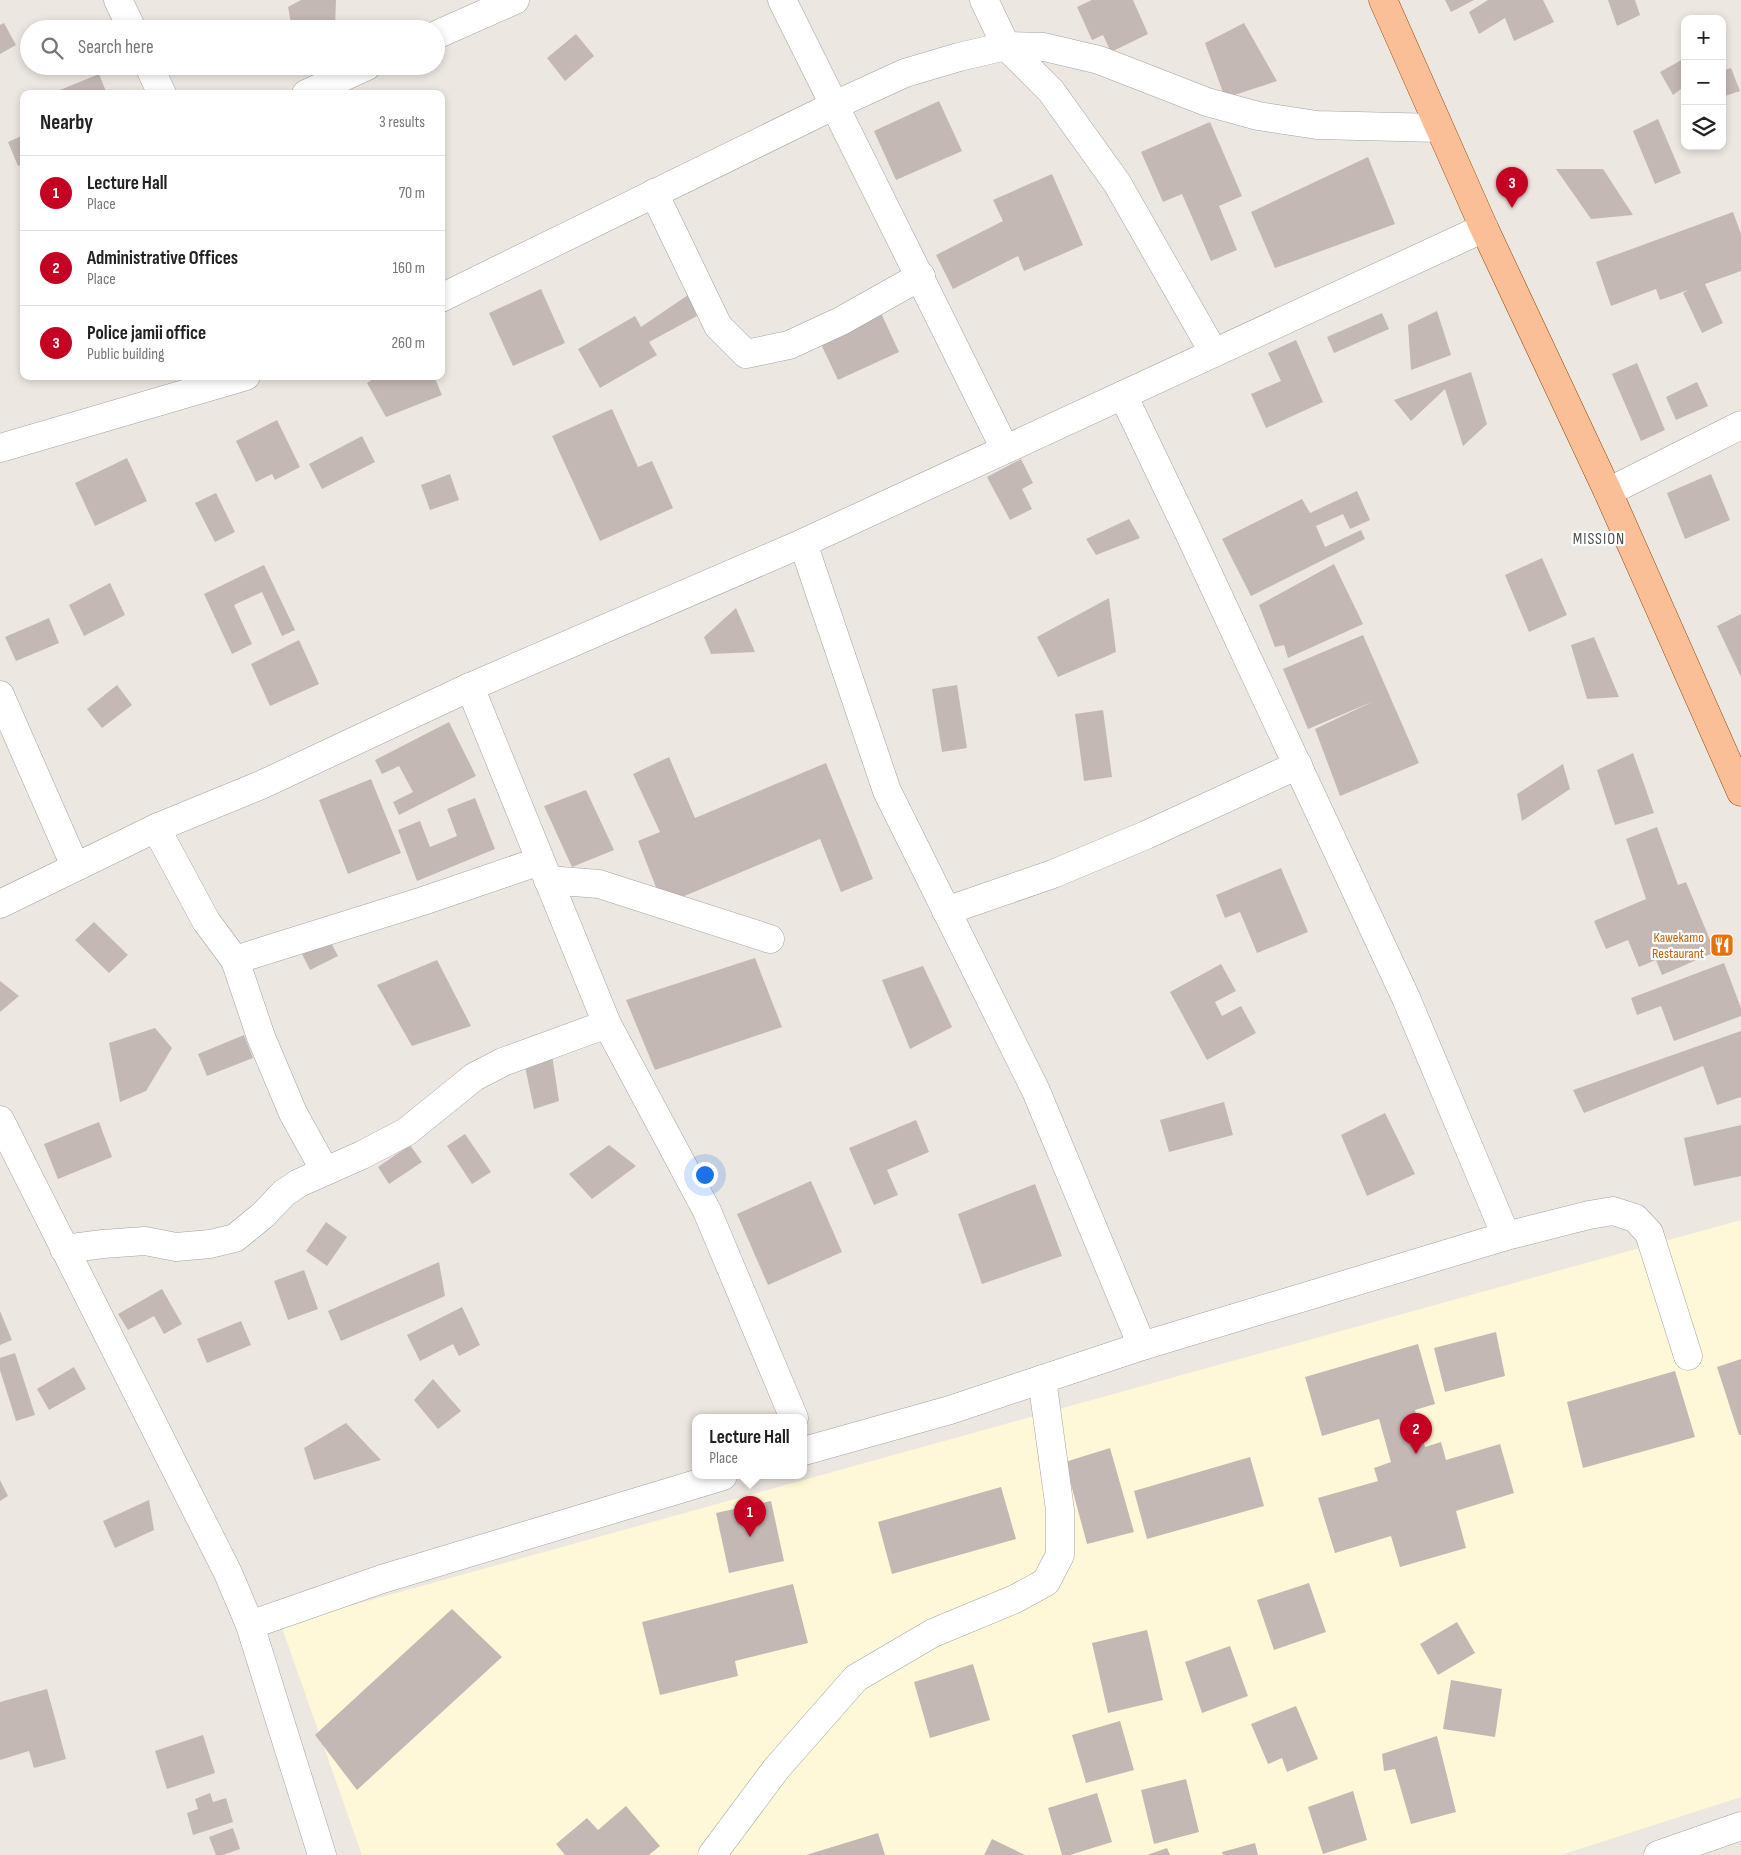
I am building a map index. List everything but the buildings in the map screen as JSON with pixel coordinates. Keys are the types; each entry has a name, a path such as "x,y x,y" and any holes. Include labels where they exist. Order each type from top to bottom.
{"main road":[{"path":"1383,0 1484,228 1608,492 1741,792"}],"street":[{"path":"118,0 128,20"},
{"path":"445,31 515,0"},
{"path":"782,0 1005,449"},
{"path":"984,0 1006,46 1050,91 1117,182 1214,353"},
{"path":"445,296 835,105 905,73 959,57 1006,46 1044,47 1099,60 1207,102 1258,116 1317,125 1439,128"},
{"path":"153,75 160,90"},
{"path":"315,90 347,75"},
{"path":"654,193 718,326 746,354 789,345 841,321 920,276"},
{"path":"0,904 156,828 261,785 470,687 803,543 1484,228"},
{"path":"0,448 232,380"},
{"path":"1123,395 1406,998 1506,1236"},
{"path":"1608,492 1741,425"},
{"path":"803,543 887,790 1036,1091 1142,1346"},
{"path":"470,687 607,1024 707,1211 792,1414"},
{"path":"0,695 75,866"},
{"path":"946,911 1070,867 1146,836 1298,765"},
{"path":"156,828 206,921 235,960 262,1037 293,1114 324,1171"},
{"path":"235,960 423,901 544,871 599,884 770,939"},
{"path":"64,1249 145,1241 176,1247 210,1244 235,1238 263,1215 284,1193 324,1171 362,1155 406,1132 474,1077 503,1062 607,1024"},
{"path":"0,1120 228,1573 250,1625 322,1855"},
{"path":"807,1447 950,1410 1142,1346 1506,1236 1614,1211 1635,1218 1649,1233 1688,1356"},
{"path":"712,1855 776,1769 856,1678 933,1633 1015,1599 1046,1582 1060,1555 1060,1510 1042,1379"},
{"path":"250,1625 382,1579 713,1479"},
{"path":"1658,1855 1741,1826"}],"shaded area":[{"path":"1741,1220 1741,1797 1561,1855 362,1855 281,1625"}],"place":[{"name":"Police jamii office","path":"1512,208"},
{"name":"Kawekamo Restaurant","path":"1722,945"},
{"name":"Administrative Offices","path":"1416,1454"},
{"name":"Lecture Hall","path":"750,1537"}],"district":[{"name":"MISSION","path":"1599,539"}]}
